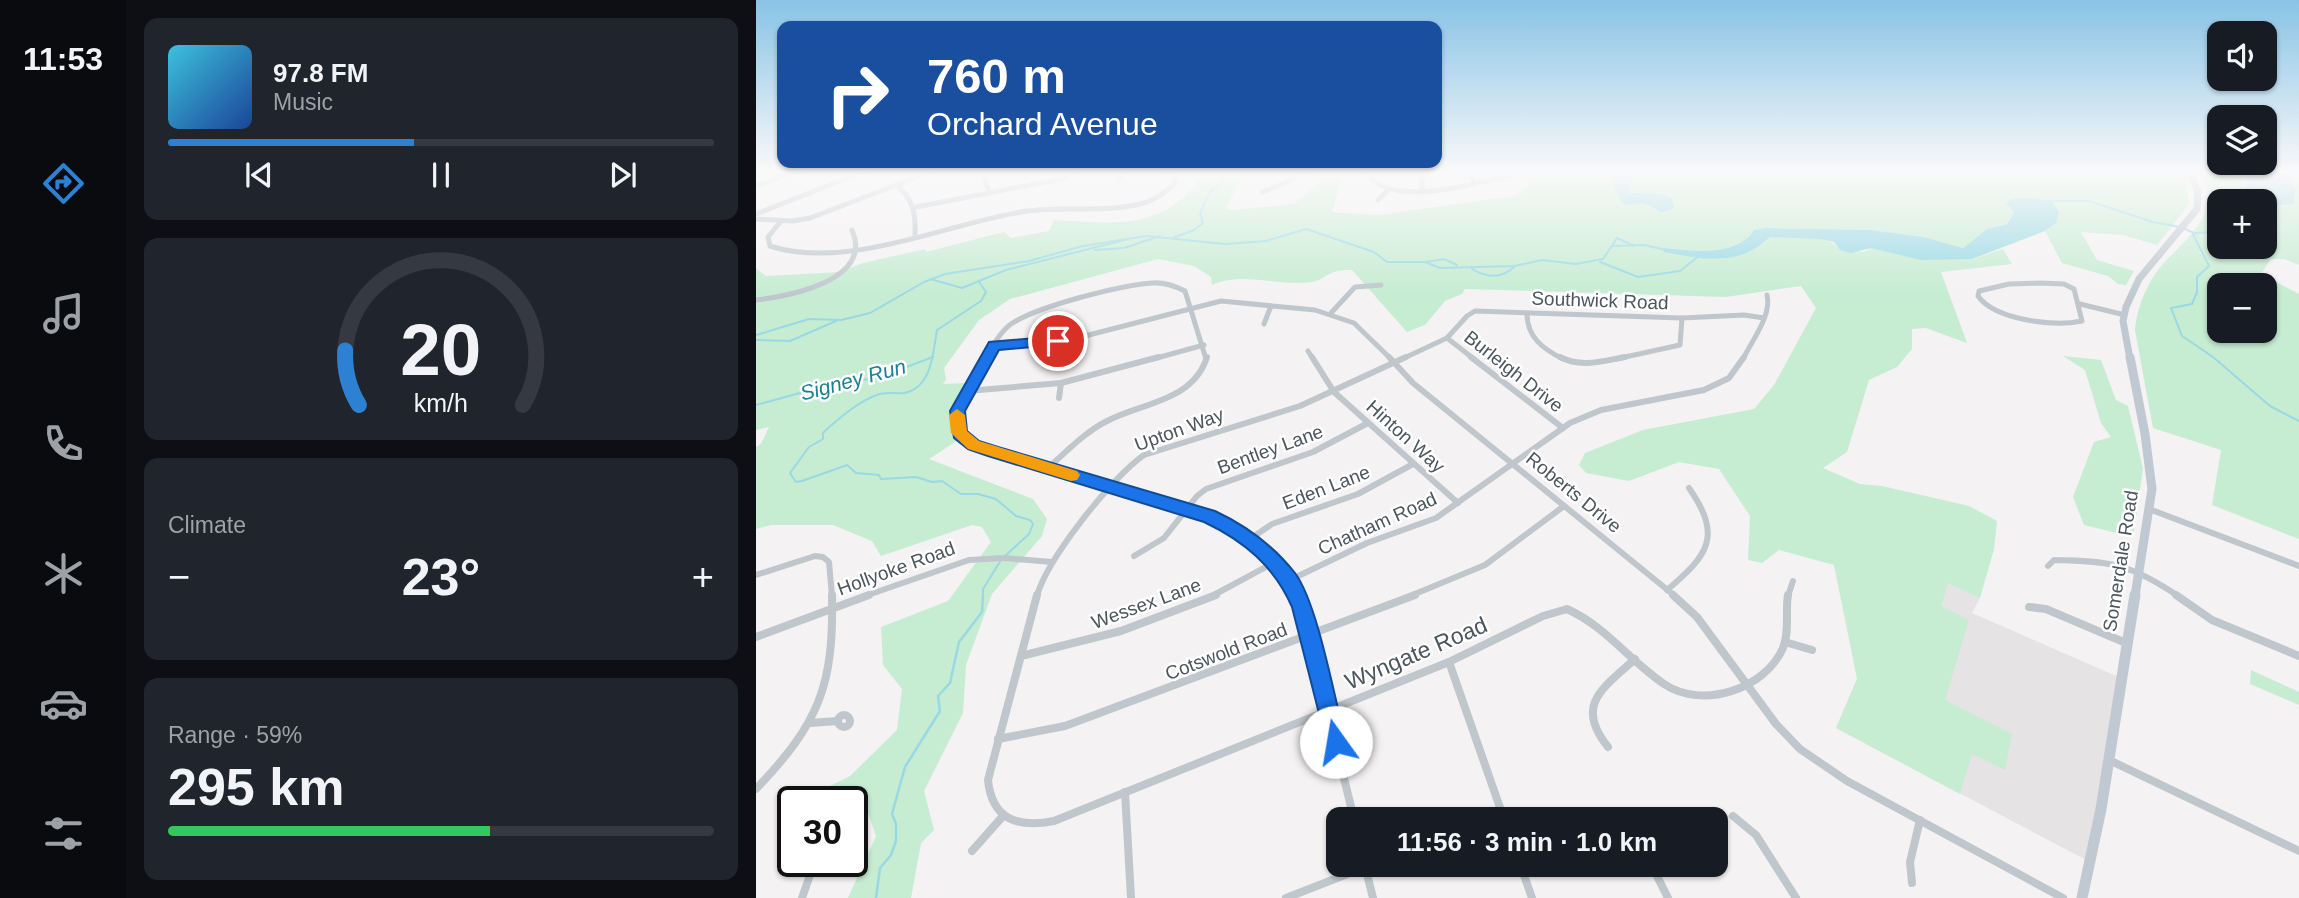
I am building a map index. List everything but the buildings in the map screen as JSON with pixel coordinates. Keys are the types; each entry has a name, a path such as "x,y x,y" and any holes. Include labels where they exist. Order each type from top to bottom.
{"main road":[{"name":"Somerdale Road","path":"2082,898 2109,760 2150,509 2151,472 2124,332 2124,315 2139,279 2194,213"}],"street":[{"path":"756,217 780,220 810,218 823,213"},
{"path":"915,235 916,213"},
{"path":"780,220 768,237 770,246 799,255 855,249 1016,213"},
{"path":"756,300 797,294 830,282 839,275 855,249 852,230"},
{"path":"1048,468 1079,440 1106,421 1165,399 1191,385 1205,366 1207,358 1185,291 1158,283 1142,285 1023,317 1011,324 994,346 957,411 959,433 974,445 1048,468 1209,516 1250,539 1275,562 1290,580 1310,635 1351,807"},
{"path":"2009,284 2064,284 2074,289 2080,304 2082,317 2079,323 2009,317 1987,309 1980,302 1979,291 2009,284"},
{"path":"1331,313 1355,287 1381,285"},
{"name":"Chatham Road","path":"1290,580 1355,549 1436,518 1563,428 1601,410 1688,394 1723,382 1742,360 1764,318 1769,304 1767,295"},
{"name":"Roberts Drive","path":"994,346 1038,344 1077,338 1221,301 1331,313 1354,323 1437,403 1697,617 1747,685 1800,749 1847,781 2063,898"},
{"path":"2080,304 2124,315"},
{"path":"1264,324 1271,306"},
{"name":"Southwick Road","path":"1447,338 1469,313 1682,318 1744,315 1764,318"},
{"path":"1527,314 1527,327 1533,338 1556,355 1580,364 1675,348 1680,345 1682,318"},
{"name":"Upton Way","path":"1003,816 991,802 988,790 998,739 1040,588 1052,562 1129,465 1144,455 1300,406 1447,338"},
{"name":"Burleigh Drive","path":"1447,338 1563,428"},
{"path":"967,391 1061,383 1203,345"},
{"name":"Hinton Way","path":"1308,351 1334,392 1458,503"},
{"path":"1059,398 1061,383"},
{"name":"Bentley Lane","path":"1134,556 1164,538 1197,496 1206,489 1326,447 1368,423"},
{"name":"Eden Lane","path":"1250,539 1260,530 1287,518 1374,487 1413,464"},
{"path":"1667,590 1703,556 1709,542 1712,526 1707,513 1689,488"},
{"name":"Cotswold Road","path":"998,739 1065,726 1457,579 1485,565 1564,506"},
{"path":"2150,509 2299,566"},
{"name":"Hollyoke Road","path":"756,637 957,562 998,555 1052,562"},
{"path":"756,575 815,556 826,559 832,571 828,672 823,694 810,723 780,763 756,789"},
{"path":"2048,566 2054,560 2103,561 2138,573 2153,579 2212,620 2299,656"},
{"name":"Wessex Lane","path":"1021,656 1100,638 1170,613 1221,593 1275,562"},
{"path":"1747,685 1774,666 1785,642 1787,593 1793,582"},
{"path":"2029,607 2046,609 2126,643"},
{"name":"Wyngate Road","path":"1003,816 1024,824 1042,824 1449,662 1544,616 1567,609 1585,617 1665,685 1686,695 1706,696 1747,685"},
{"path":"1785,642 1812,650"},
{"path":"1608,747 1591,723 1592,704 1597,694 1635,659"},
{"path":"1449,662 1500,807"},
{"path":"810,723 838,721"},
{"path":"2109,760 2299,851"},
{"path":"1125,793 1131,898"},
{"path":"972,851 1003,816"},
{"path":"1733,817 1756,835 1796,898"},
{"path":"1912,883 1910,862 1920,820"},
{"path":"802,898 809,877"},
{"path":"1286,898 1338,877"},
{"path":"1370,877 1373,898"},
{"path":"1525,877 1532,898"},
{"path":"1658,877 1668,898"}],"shaded area":[{"path":"1948,582 1980,598 1972,613 2121,678 2090,862 1836,728 1857,679"}],"green space":[{"path":"1158,213 2013,213 2006,224 1987,229 1963,248 1924,237 1870,230 1765,228 1754,230 1737,245 1726,248 1702,251 1666,248 1694,256 1720,259 1746,253 1770,237 1798,236 1827,240 1840,250 1864,252 1871,248 1972,259 2003,249 2012,264 1941,272 1967,343 1926,328 1912,329 1912,349 1897,367 1869,380 1847,452 1823,468 1860,484 1882,486 1969,506 1997,521 1994,549 1980,598 1948,583 1941,606 1969,620 1945,700 2012,734 2005,770 1972,754 1960,794 1836,728 1857,679 1834,565 1779,550 1762,563 1748,560 1750,516 1719,469 1679,462 1629,481 1586,473 1579,465 1585,453 1643,430 1754,409 1774,385 1816,308 1801,286 1726,297 1465,289 1462,294 1445,301 1425,325 1407,332 1352,270 1337,271 1311,282 1237,279 1212,285 1211,277 1194,266 1158,259 1010,299 979,320 944,368 946,379 943,384 967,383 952,418 958,440 929,459 1033,499 1047,519 1042,536 992,594 966,665 963,713 924,791 934,830 921,843 911,898 848,898 857,877 868,877 868,854 876,836 868,813 868,786 830,786 850,776 897,730 902,689 883,665 881,627 948,601 991,542 982,527 972,525 881,556 872,541 833,525 771,525 756,529 756,447 761,444 769,427 756,430 756,268 766,276 840,272 863,263 925,249 926,252 1004,232 1011,238 1049,231 1054,220 1106,223 1138,220"},
{"path":"2017,213 2182,213 2157,245 2123,235 2081,232 2097,260 2134,271 2126,285 2118,284 2108,276 2062,263 2045,231 2056,223"},
{"path":"2204,213 2207,213 2207,259 2271,259 2262,273 2207,273 2207,343 2277,343 2277,282 2299,294 2299,539 2212,505 2221,450 2153,428 2135,330 2139,308 2155,274 2195,229"},
{"path":"2277,213 2299,213 2299,265 2285,259 2277,259"},
{"path":"2063,356 2101,360 2116,400 2128,406 2143,469 2133,537 2084,525 2073,497 2094,442 2111,437 2101,423 2085,370"},
{"path":"2251,670 2299,692 2299,705 2250,684"}],"water":[{"path":"2013,213 2059,213 2056,223 2045,231 1972,259 1921,260 1871,248 1851,253 1840,250 1834,242 1821,239 1770,237 1745,253 1720,259 1663,252 1665,248 1701,251 1726,248 1737,245 1754,230 1765,228 1870,230 1924,237 1963,248 1987,229 2007,224"}],"waterway":[{"path":"1173,238 1194,230 1203,223 1200,213"},
{"path":"2125,213 2180,227"},
{"path":"1157,237 1225,244 1266,241 1306,229 1374,252 1387,262 1425,262 1440,268 1515,266 1542,260 1576,264 1603,259 1617,238 1633,245"},
{"path":"2185,229 2194,233 2207,232"},
{"path":"2193,234 2209,266 2197,277 2197,292 2192,304 2171,308 2182,336 2213,357 2270,406 2299,421"},
{"path":"931,279 945,274 1029,261 1083,246 1146,236 1157,237"},
{"path":"1095,250 1124,248 1157,237"},
{"path":"931,279 962,288 1006,270 1128,239"},
{"path":"1613,246 1633,245"},
{"path":"1633,245 1666,250"},
{"path":"1600,262 1638,277 1680,271 1699,256"},
{"path":"1426,262 1444,259 1457,265"},
{"path":"1472,269 1494,276 1504,274 1514,267"},
{"path":"756,335 809,319 841,320 870,313 931,279"},
{"name":"Signey Run","path":"932,357 937,330 981,301 986,292 979,282"},
{"path":"756,340 790,341 836,321"},
{"name":"Signey Run","path":"756,405 818,388 880,377 932,357"},
{"path":"932,357 926,377 913,390 880,394 857,405 827,429 823,433 823,439 809,447 790,473 796,482 847,465 856,473 879,475 881,479 916,477 932,482 942,481 961,494 978,494 996,499 1016,516 1030,520 1033,524 1029,534 1005,556"},
{"path":"983,595 983,589 1001,560"},
{"path":"876,898 880,868 891,855 896,841 896,824 892,814 905,767 940,711 938,696 950,683 959,642 982,612 983,595"}],"slow traffic":[{"path":"957,415 959,433 974,445 1071,475"}],"route":[{"path":"1058,341 994,346 957,411 959,433 974,445 993,452 1209,516 1260,547 1290,580 1302,607 1336,742"}]}
